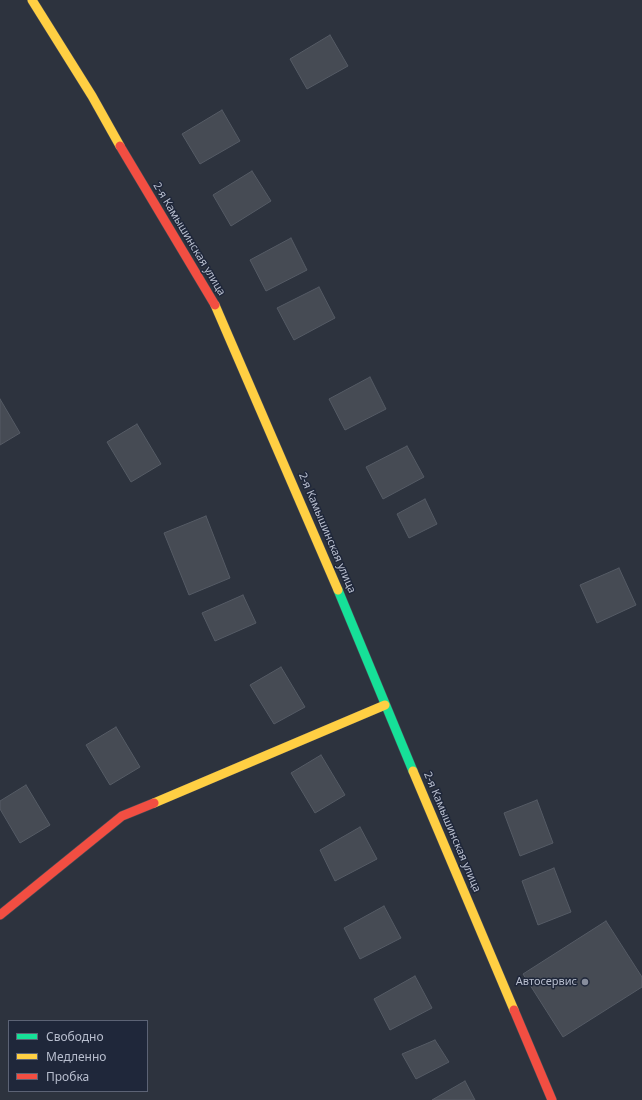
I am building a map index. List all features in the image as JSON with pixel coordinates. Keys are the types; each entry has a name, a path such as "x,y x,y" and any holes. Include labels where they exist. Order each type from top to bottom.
{"main road":[{"name":"2-я Камышинская улица","path":"32,0 92,96 218,311 353,624 385,705 552,1100"},
{"path":"0,915 122,816 385,705"}],"building":[{"path":"330,35 348,66 307,89 290,59"},
{"path":"222,110 240,141 200,164 182,134"},
{"path":"252,171 271,201 231,226 213,195"},
{"path":"291,238 307,270 266,291 250,260"},
{"path":"319,287 335,318 294,340 277,308"},
{"path":"370,377 386,409 345,430 329,399"},
{"path":"0,399 20,433 0,445"},
{"path":"137,424 161,464 131,482 107,442"},
{"path":"407,446 424,477 383,499 366,467"},
{"path":"425,499 437,524 409,538 397,514"},
{"path":"206,516 230,578 189,595 164,533"},
{"path":"619,568 636,605 597,623 580,585"},
{"path":"243,595 256,623 215,641 202,613"},
{"path":"281,667 305,707 274,724 250,685"},
{"path":"116,727 140,767 110,785 86,745"},
{"path":"321,755 345,795 315,813 291,773"},
{"path":"26,785 50,825 20,843 0,809 0,801"},
{"path":"537,800 553,843 520,856 504,813"},
{"path":"360,827 377,859 335,881 320,850"},
{"path":"554,868 571,912 538,925 522,881"},
{"path":"384,906 401,938 360,959 344,928"},
{"name":"Автосервис","path":"606,921 642,977 642,987 563,1037 523,974"},
{"path":"415,976 432,1008 390,1030 374,999"},
{"path":"435,1040 449,1062 416,1079 402,1054"},
{"path":"465,1081 475,1100 432,1100"}],"traffic: fast":[{"path":"338,590 413,771"}],"traffic: slow":[{"path":"32,0 92,96 120,146"},
{"path":"215,305 338,590"},
{"path":"154,803 385,705"},
{"path":"413,771 514,1010"}],"traffic: jam":[{"path":"120,146 215,305"},
{"path":"0,915 122,816 154,803"},
{"path":"514,1010 552,1100"}],"place":[{"name":"Автосервис","path":"585,982"}]}
